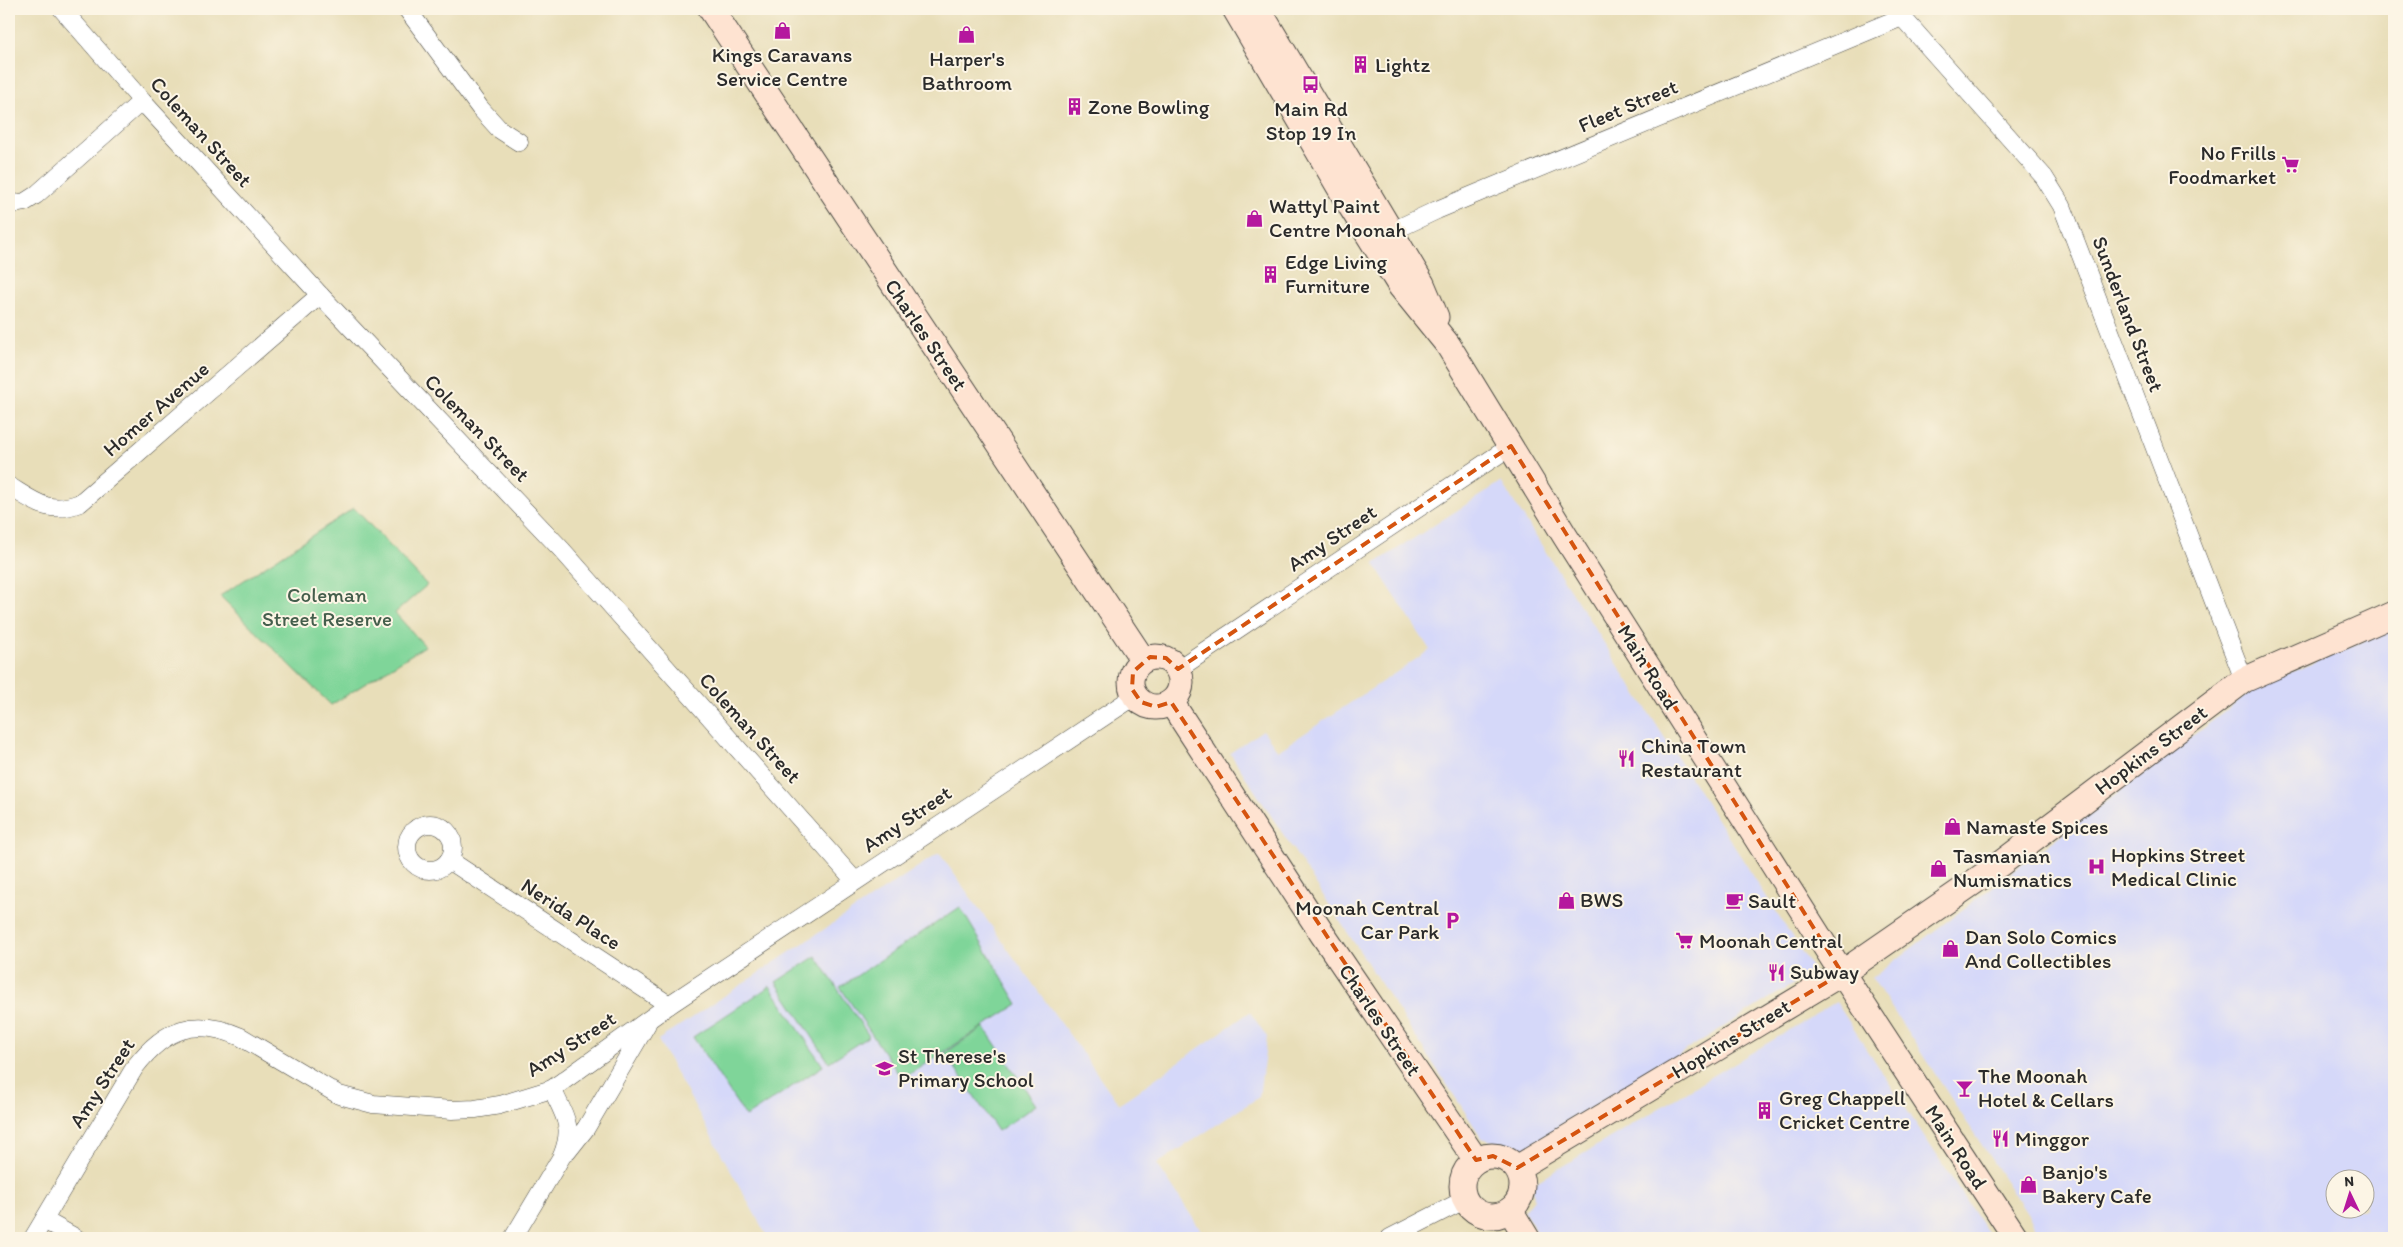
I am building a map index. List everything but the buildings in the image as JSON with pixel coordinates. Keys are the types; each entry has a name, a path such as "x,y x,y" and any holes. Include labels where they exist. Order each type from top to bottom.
{"street":[{"name":"Coleman Street","path":"62,9 142,101 320,295 562,550 855,881"},
{"path":"407,9 480,108 499,129 518,142"},
{"name":"Charles Street","path":"711,9 1143,660"},
{"name":"Main Road","path":"1235,9 1381,236"},
{"name":"Main Road","path":"1258,9 1381,236 1401,287 1448,345 1570,544 1842,973 2016,1238"},
{"name":"Fleet Street","path":"1381,236 1898,13"},
{"name":"Sunderland Street","path":"1898,13 2044,177 2062,206 2244,680"},
{"path":"9,205 25,202 36,195 142,101"},
{"name":"Homer Avenue","path":"9,486 42,506 56,509 80,503 320,295"},
{"name":"Amy Street","path":"1178,669 1511,446"},
{"name":"Hopkins Street","path":"1517,1168 1842,973 2000,864 2244,680 2394,614"},
{"path":"1150,657 1166,658 1178,669 1180,690 1171,702 1156,707 1148,705 1135,696 1131,680 1137,666 1143,660 1150,657"},
{"name":"Amy Street","path":"33,1238 135,1067 156,1043 178,1030 205,1027 228,1032 339,1096 373,1104 452,1110 475,1109 500,1105 552,1089 669,1005 1135,696"},
{"name":"Charles Street","path":"1171,702 1323,935 1476,1160"},
{"name":"Nerida Place","path":"449,860 669,1005"},
{"path":"562,1156 576,1143 586,1128 649,1019"},
{"path":"513,1238 568,1143 569,1126 552,1089"},
{"path":"1484,1156 1502,1157 1517,1168 1523,1186 1521,1195 1510,1210 1500,1215 1485,1214 1472,1208 1466,1200 1463,1191 1465,1174 1476,1160 1484,1156"},
{"path":"1390,1238 1466,1200"},
{"path":"1510,1210 1527,1238"},
{"path":"44,1220 76,1238"}],"highlighted area":[{"path":"1511,446 1842,973 1517,1168 1493,1156 1476,1160 1171,702 1156,707 1141,702 1132,689 1133,672 1150,657 1166,658 1178,669"}],"shaded area":[{"path":"1501,482 1814,971 1523,1151 1482,1138 1230,753 1263,730 1278,751 1430,650 1374,564"},
{"path":"2394,627 2394,1238 2043,1238 1872,978 2256,688"},
{"name":"St Therese's Primary School","path":"939,853 1119,1104 1250,1012 1267,1037 1259,1097 1157,1164 1206,1238 768,1238 658,1040"},
{"path":"1836,1002 1991,1238 1541,1238 1524,1212 1534,1199 1533,1184"}],"green space":[{"name":"Coleman Street Reserve","path":"354,508 427,585 395,613 425,646 331,705 220,596"},
{"path":"960,907 1018,1004 902,1079 840,987"},
{"path":"816,956 869,1036 829,1062 776,982"},
{"path":"770,986 823,1066 746,1117 693,1037"},
{"path":"984,1027 1036,1105 998,1131 945,1053"}],"place":[{"name":"Kings Caravans Service Centre","path":"782,30"},
{"name":"Harper's Bathroom","path":"967,34"},
{"name":"Lightz","path":"1361,65"},
{"name":"Main Rd Stop 19 In","path":"1311,84"},
{"name":"Zone Bowling","path":"1074,107"},
{"name":"No Frills Foodmarket","path":"2290,165"},
{"name":"Wattyl Paint Centre Moonah","path":"1255,218"},
{"name":"Edge Living Furniture","path":"1271,274"},
{"name":"China Town Restaurant","path":"1627,758"},
{"name":"Namaste Spices","path":"1952,827"},
{"name":"Hopkins Street Medical Clinic","path":"2097,867"},
{"name":"Tasmanian Numismatics","path":"1939,868"},
{"name":"BWS","path":"1566,900"},
{"name":"Sault","path":"1734,901"},
{"name":"Moonah Central Car Park","path":"1453,920"},
{"name":"Moonah Central","path":"1685,941"},
{"name":"Dan Solo Comics And Collectibles","path":"1951,949"},
{"name":"Subway","path":"1776,972"},
{"name":"St Therese's Primary School","path":"884,1068"},
{"name":"The Moonah Hotel & Cellars","path":"1964,1088"},
{"name":"Greg Chappell Cricket Centre","path":"1765,1110"},
{"name":"Minggor","path":"2001,1139"},
{"name":"Banjo's Bakery Cafe","path":"2028,1184"}]}
